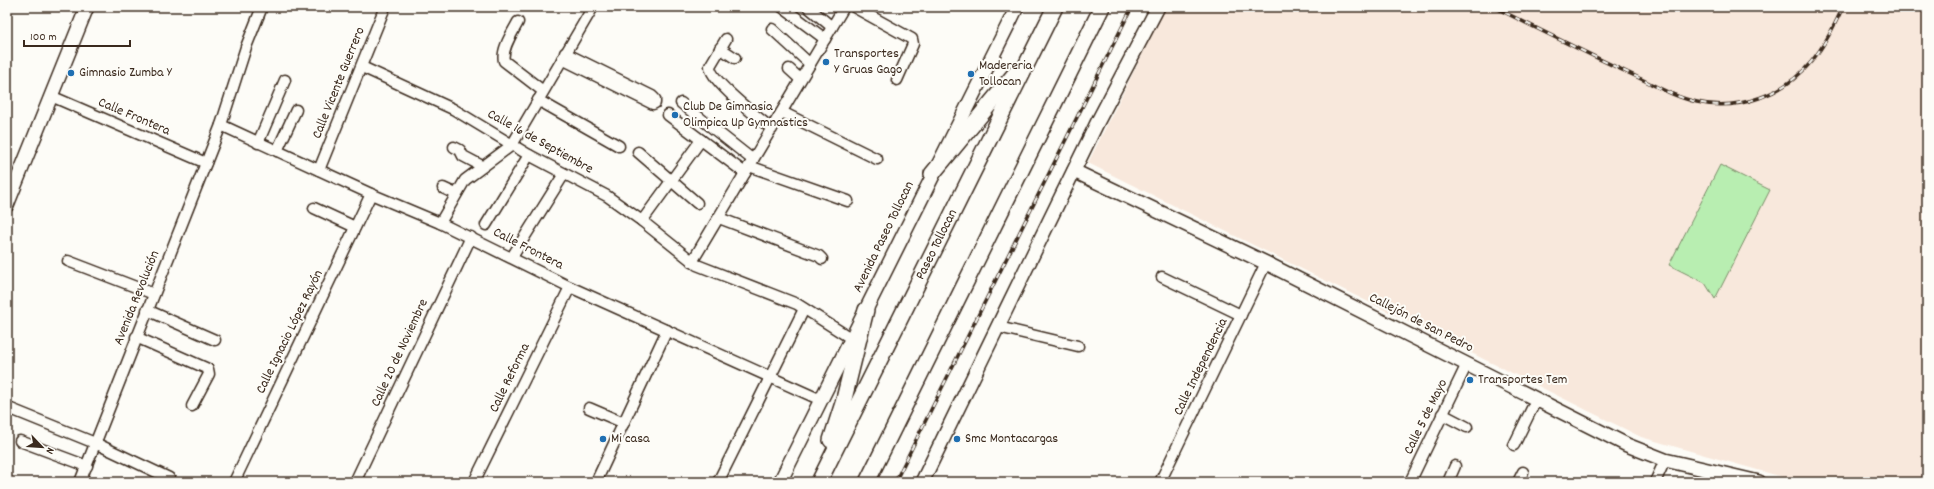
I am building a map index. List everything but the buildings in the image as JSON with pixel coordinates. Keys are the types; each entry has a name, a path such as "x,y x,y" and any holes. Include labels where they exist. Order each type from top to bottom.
{"highway":[{"name":"Paseo Tollocan","path":"819,482 1055,7"},
{"path":"867,482 1102,7"},
{"path":"932,174 1032,52"},
{"path":"819,482 843,404 866,310"},
{"path":"875,482 911,403 921,374"}],"main road":[{"path":"7,205 87,7"},
{"name":"Avenida Paseo Tollocan","path":"780,482 852,339 932,174 1017,7"},
{"path":"1081,158 1083,147 1098,110 1150,7"},
{"path":"922,482 1074,171 1158,7"},
{"name":"Callejón de San Pedro","path":"1074,171 1266,263 1627,445 1665,460 1759,482"}],"street":[{"name":"Avenida Revolución","path":"80,482 136,337 221,126 246,47 262,7"},
{"name":"Calle Vicente Guerrero","path":"318,170 362,67 385,7"},
{"path":"440,222 465,180 512,145 593,7"},
{"path":"782,7 825,39"},
{"path":"808,7 832,26"},
{"path":"692,262 844,7"},
{"path":"854,7 912,39 913,44 897,80"},
{"path":"518,22 504,51 504,61 540,95 619,146"},
{"path":"772,29 810,64"},
{"path":"735,58 723,43 710,66 712,74 727,90 772,129"},
{"path":"563,56 653,104"},
{"name":"Calle 16 de Septiembre","path":"362,67 453,109 529,155 606,196 642,220 692,262 709,271 775,295 804,309 852,339"},
{"path":"789,69 800,79"},
{"path":"258,142 285,80"},
{"name":"Calle Frontera","path":"51,96 206,163"},
{"path":"681,103 749,166"},
{"path":"278,151 296,110"},
{"path":"782,112 877,159"},
{"path":"668,115 701,140 749,166 848,201"},
{"name":"Calle Frontera","path":"221,126 371,194 440,222 570,287 771,376 821,400"},
{"path":"642,220 701,140"},
{"path":"454,147 460,150 463,156 482,166"},
{"path":"638,152 697,203"},
{"path":"486,225 529,155"},
{"path":"512,257 564,174"},
{"path":"443,188 456,194"},
{"name":"Calle Ignacio López Rayón","path":"238,481 371,194"},
{"path":"314,208 355,227"},
{"path":"719,218 819,256 822,259"},
{"name":"Calle 20 de Noviembre","path":"355,482 471,237"},
{"path":"68,261 154,294"},
{"name":"Calle Independencia","path":"1160,482 1266,263"},
{"path":"1162,277 1241,315"},
{"name":"Calle Reforma","path":"474,482 570,287"},
{"path":"718,482 804,309"},
{"path":"147,310 215,340"},
{"path":"998,327 1078,346"},
{"path":"596,482 667,330"},
{"path":"136,337 208,369 209,374 192,406"},
{"name":"Calle 5 de Mayo","path":"1410,482 1466,364"},
{"path":"1514,445 1536,400"},
{"path":"589,408 624,423"},
{"path":"11,409 95,444 169,478"},
{"path":"1442,414 1467,427"},
{"path":"20,441 87,466"},
{"path":"1654,482 1665,460"},
{"path":"1448,482 1455,466"},
{"path":"1518,482 1523,472"}],"shaded area":[{"path":"1166,7 1927,7 1927,482 1800,482 1641,437 1088,163"}],"green space":[{"path":"1720,165 1770,190 1715,299 1705,283 1669,265"}],"railway":[{"path":"895,482 1132,7"},
{"path":"1494,7 1672,94 1697,102 1713,104 1744,102 1760,98 1788,83 1811,62 1821,49 1843,7"}],"place":[{"name":"Transportes Y Gruas Gago","path":"826,62"},
{"name":"Gimnasio Zumba Y","path":"71,73"},
{"name":"Madereria Tollocan","path":"971,74"},
{"name":"Club De Gimnasia Olimpica Up Gymnastics","path":"675,115"},
{"name":"Transportes Tem","path":"1470,380"},
{"name":"Mi casa","path":"603,439"},
{"name":"Smc Montacargas","path":"957,439"}]}
